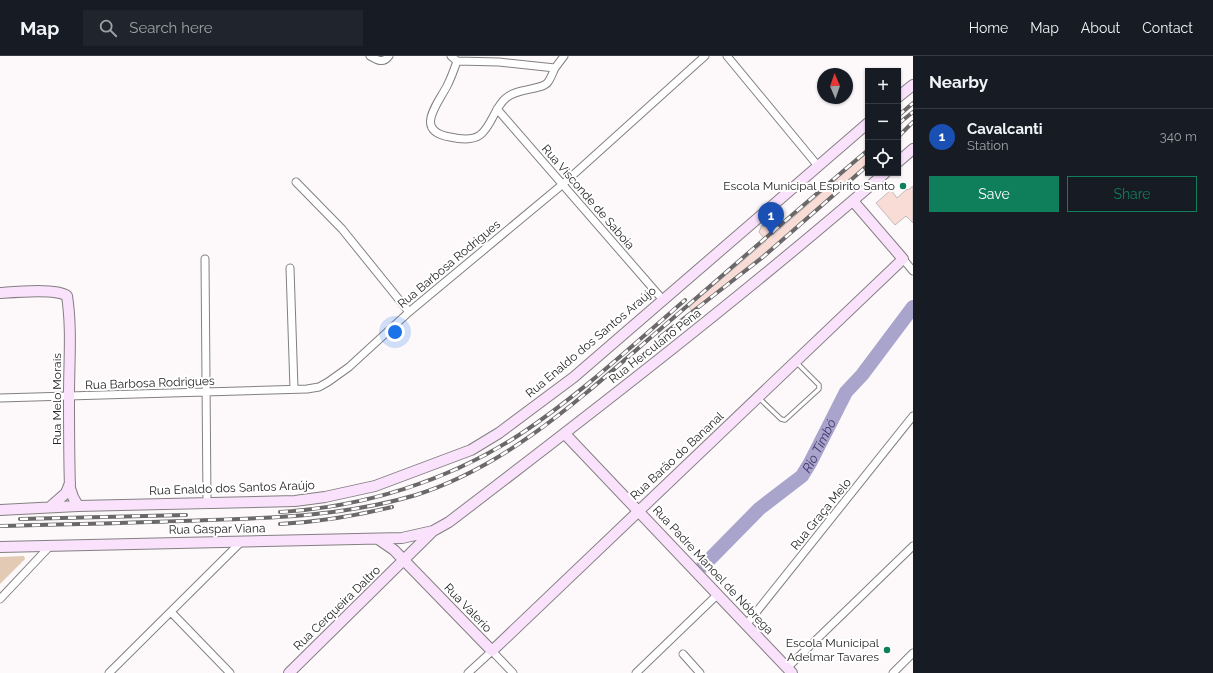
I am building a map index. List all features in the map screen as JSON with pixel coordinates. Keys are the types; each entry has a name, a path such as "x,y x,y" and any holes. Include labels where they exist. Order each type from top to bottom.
{"main road":[{"path":"901,94 913,84"},
{"name":"Rua Enaldo dos Santos Araújo","path":"0,510 78,506 295,501 325,497 375,486 471,450 499,433 574,377 865,126"},
{"path":"901,159 913,149"},
{"name":"Rua Herculano Pena","path":"433,531 449,522 565,434 724,308 882,176"},
{"path":"853,201 904,259"},
{"name":"Rua Barão do Bananal","path":"492,651 904,259"},
{"name":"Rua Melo Morais","path":"0,293 53,291 63,293 67,296 70,357 70,483 73,497 78,506"},
{"name":"Rua Padre Manoel de Nóbrega","path":"565,434 717,596 790,671"},
{"path":"50,507 66,493 70,483"},
{"name":"Rua Gaspar Viana","path":"0,547 408,538 433,531"},
{"name":"Rua Cerqueira Daltro","path":"289,673 433,531"},
{"path":"378,539 389,545 404,561"},
{"name":"Rua Valerio","path":"404,561 492,651"}],"street":[{"path":"370,56 381,61 385,60 389,56"},
{"path":"499,62 509,56"},
{"path":"555,68 454,58 452,75 431,115 433,130 440,136 455,138 478,137 489,123 497,109 509,95 545,85 564,56"},
{"name":"Rua Barbosa Rodrigues","path":"0,398 319,387 349,367 409,312 562,184 705,56"},
{"path":"727,56 818,166"},
{"name":"Rua Visconde de Saboia","path":"497,109 663,300"},
{"path":"296,182 342,229 409,312"},
{"path":"205,259 207,503"},
{"path":"904,259 913,271"},
{"path":"290,268 294,389"},
{"name":"Rua Graça Melo","path":"746,625 913,416"},
{"path":"109,673 241,542"},
{"path":"0,599 50,546"},
{"path":"790,671 913,546"},
{"path":"636,673 717,596"},
{"path":"171,612 230,673"},
{"name":"Rua Barão do Bananal","path":"468,673 492,651"},
{"name":"Rua Valerio","path":"492,651 514,673"},
{"path":"892,673 913,653"},
{"path":"683,654 700,673"}],"lane":[{"path":"758,397 781,419 785,420 819,389 819,385 796,362"}],"shaded area":[{"path":"24,556 25,559 0,584 0,557"}],"building":[{"path":"865,155 865,166 772,247 692,311 689,307 766,241 759,232 762,225 764,227 765,226 773,235"},
{"path":"913,186 913,223 906,216 895,225 876,203 891,190 897,198"}],"waterway":[{"name":"Rio Timbó","path":"703,566 759,509 802,476 846,392 862,375 913,307"}],"railway":[{"path":"901,113 913,103"},
{"path":"901,122 913,112"},
{"path":"901,134 913,122"},
{"path":"0,526 131,523 313,514 390,502 416,495 450,482 483,466 514,447 544,426 602,380 865,153"},
{"path":"660,337 763,257 865,168"},
{"path":"280,512 311,509 374,498 404,489 464,466 519,435 541,420 583,388 685,300"},
{"path":"280,524 336,518 392,507"},
{"path":"20,519 186,515"}],"place":[{"name":"Escola Municipal Espirito Santo","path":"903,186"},
{"name":"Cavalcanti","path":"771,235"},
{"name":"Escola Municipal Adelmar Tavares","path":"887,650"}]}
